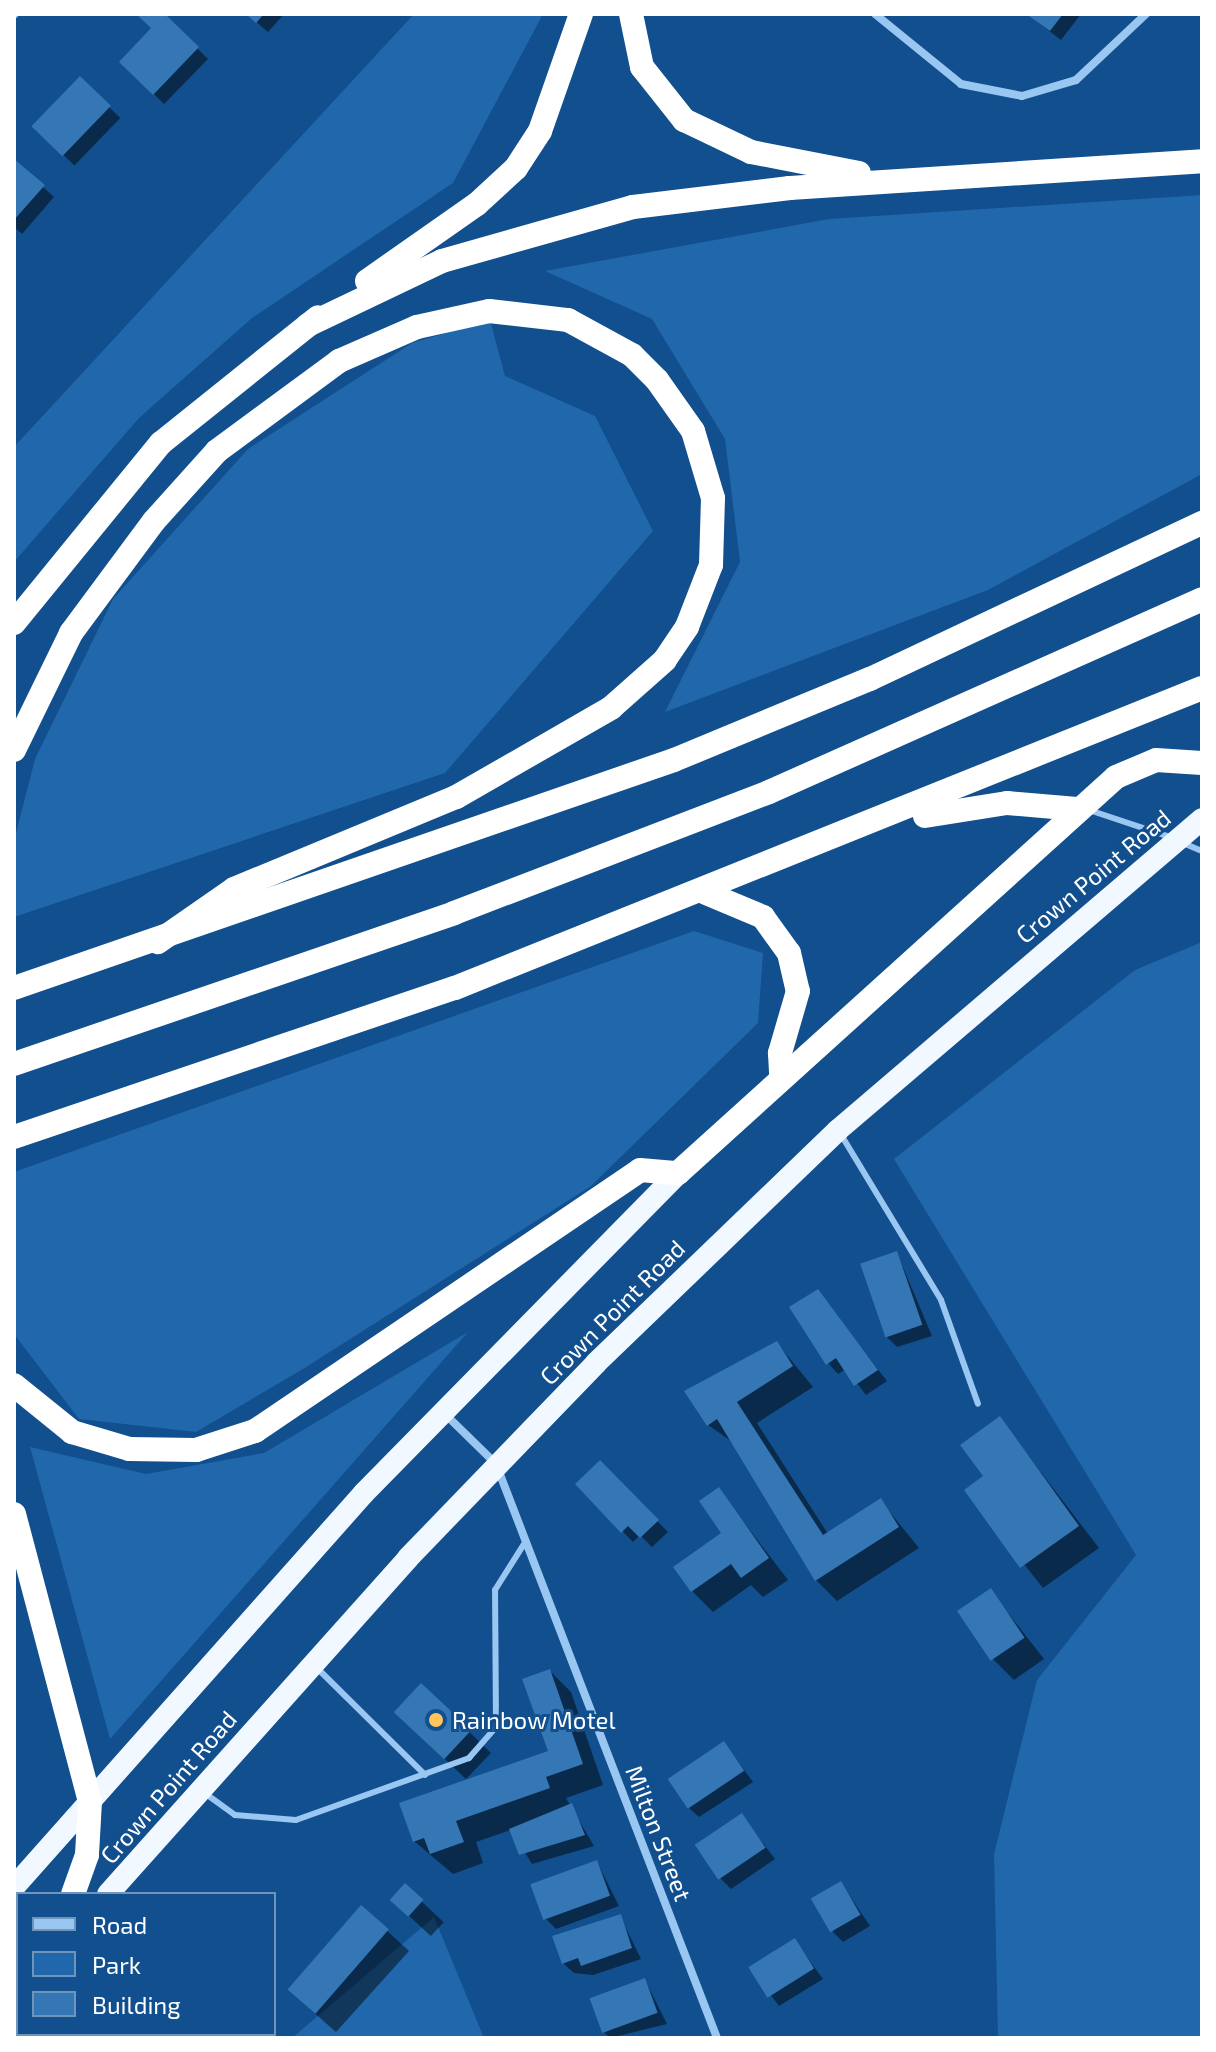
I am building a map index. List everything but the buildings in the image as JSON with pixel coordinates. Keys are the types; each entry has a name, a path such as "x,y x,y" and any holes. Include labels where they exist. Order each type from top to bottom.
{"highway":[{"path":"14,623 161,443 308,325 477,204 516,168 540,131 581,14"},
{"path":"631,14 650,83 699,130 760,155 893,180"},
{"path":"308,325 398,277 584,218 697,197 893,180 1202,161"},
{"path":"14,750 77,622 184,486 290,393 379,340 489,311 568,320 632,355 676,405 693,431 713,498 711,565 687,627 642,684 456,797 234,889 158,942"},
{"path":"14,988 158,942 674,760 913,660 1202,523"},
{"path":"14,642 47,581"},
{"path":"14,1064 440,918 769,792 1202,599"},
{"path":"14,1137 347,1027 706,893 1202,688"},
{"path":"14,1887 441,1410 678,1173 781,1075 1077,809 1133,767 1179,757 1202,763"},
{"path":"867,828 1007,803 1077,809"},
{"name":"Crown Point Road","path":"110,1892 311,1663 496,1464 838,1130 1202,819"},
{"path":"706,893 763,917 789,953 798,991 780,1053 781,1075"},
{"path":"14,1385 55,1421 90,1439 153,1451 218,1445 272,1420 640,1170 678,1173"},
{"path":"14,1514 90,1801 87,1855 74,1892"}],"street":[{"path":"875,14 961,84 1022,96 1055,91 1100,63 1146,14"},
{"path":"441,1410 496,1464"},
{"name":"Milton Street","path":"496,1464 524,1544 717,2038"}],"lane":[{"path":"1077,809 1202,851"},
{"path":"838,1130 941,1300 978,1404"},
{"path":"200,1789 235,1815 260,1823 296,1820 469,1758 496,1727 495,1590 524,1544"},
{"path":"311,1663 425,1775"}],"green space":[{"path":"414,14 543,14 453,183 252,318 139,418 14,562 14,447"},
{"path":"1202,195 1202,474 988,590 665,712 740,562 725,439 652,319 545,271 829,219"},
{"path":"490,320 505,376 595,416 653,531 445,773 14,917 14,841 35,759 113,599 248,449 412,343"},
{"path":"694,931 763,953 758,1023 591,1186 303,1369 196,1432 79,1419 14,1334 14,1172"},
{"path":"1202,942 1202,2038 998,2038 994,1854 1037,1680 1136,1555 894,1159 1135,970"},
{"path":"468,1332 110,1739 30,1447 146,1474 264,1453"},
{"path":"434,1917 484,2038 292,2038"}],"place":[{"name":"Rainbow Motel","path":"436,1720"}]}
